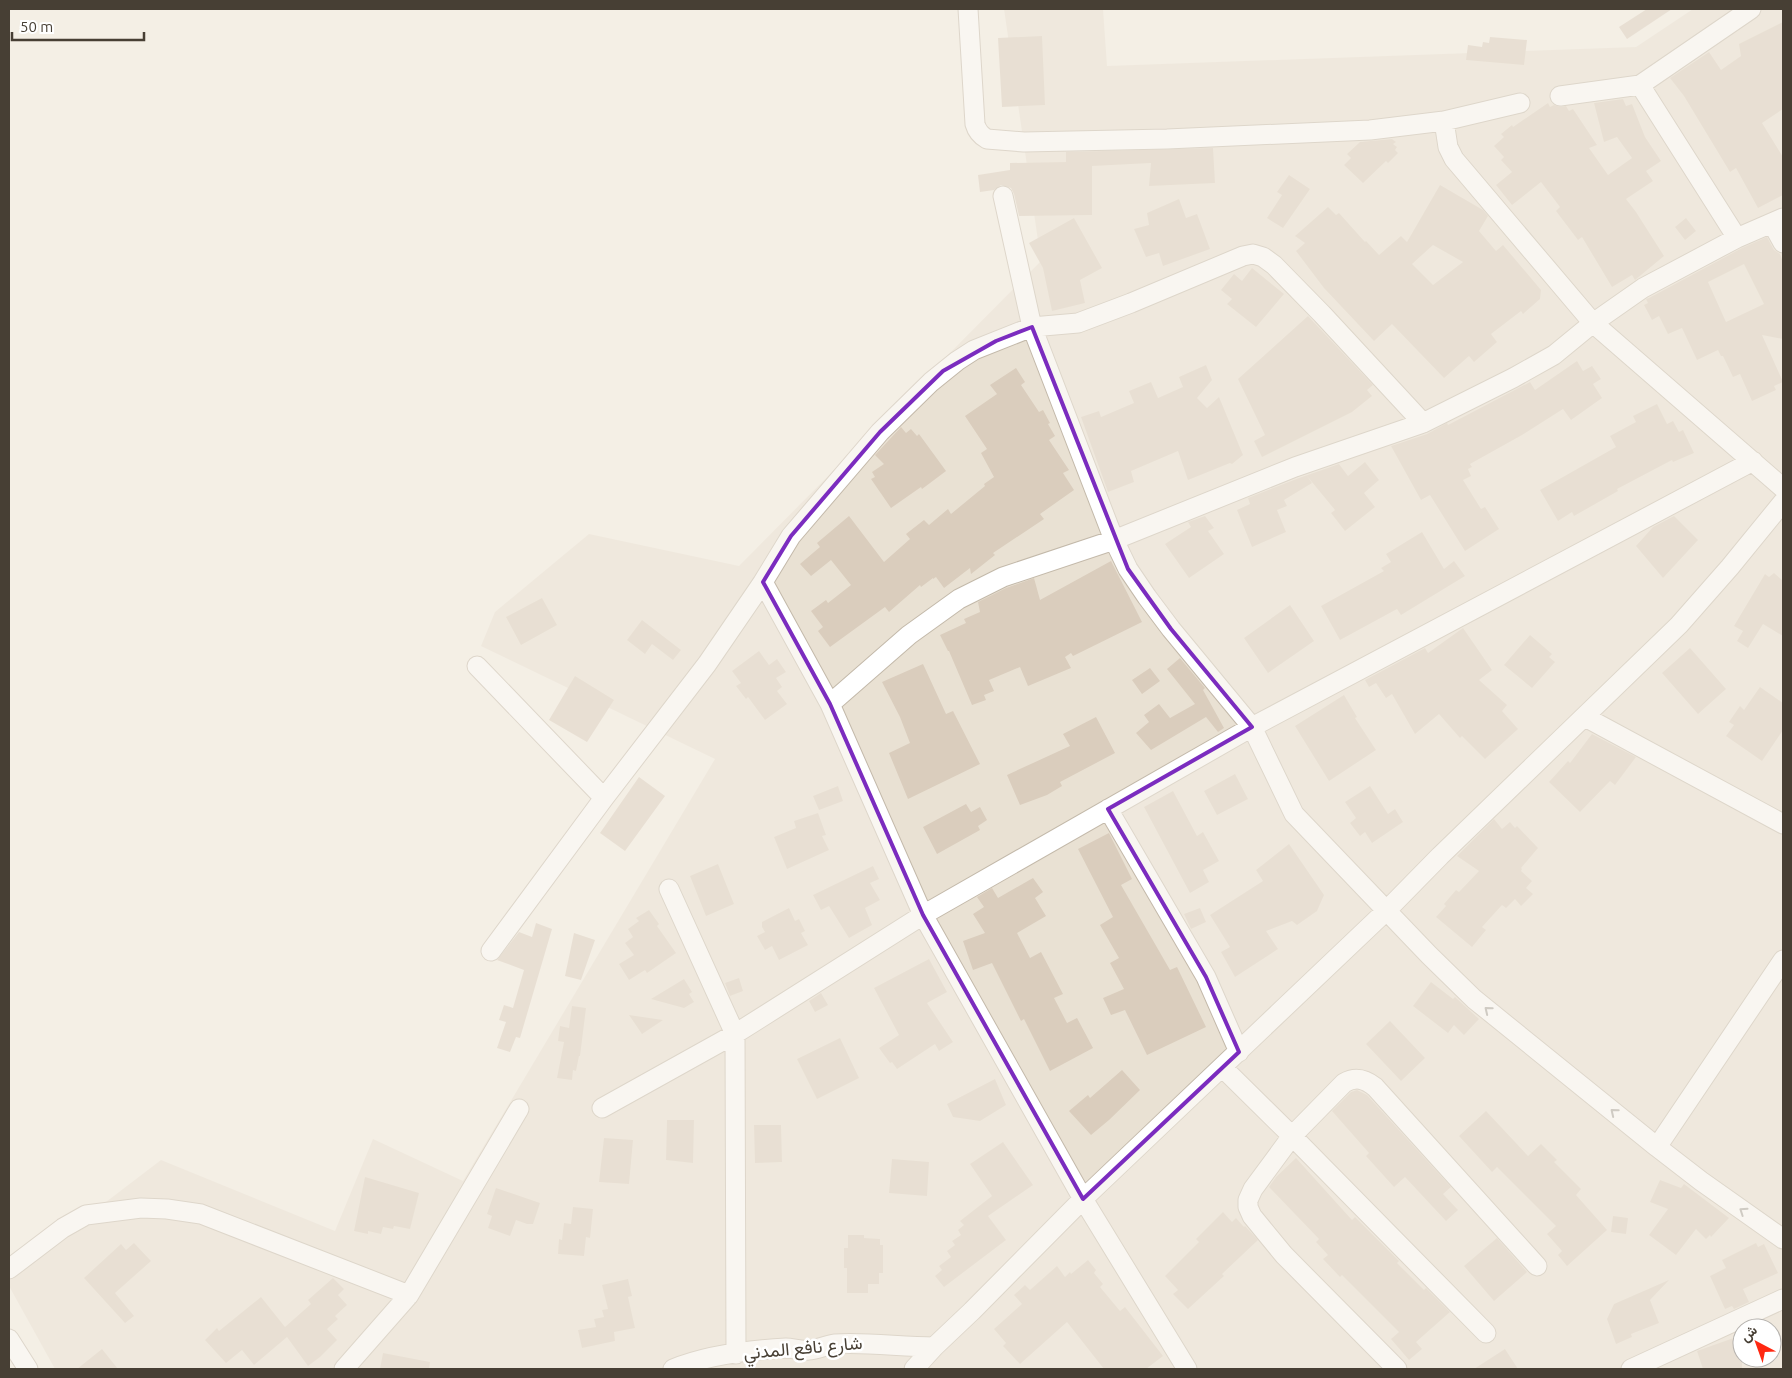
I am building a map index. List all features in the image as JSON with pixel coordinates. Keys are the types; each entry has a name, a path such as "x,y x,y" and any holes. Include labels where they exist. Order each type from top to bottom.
{"street":[{"path":"968,9 975,124 977,130 987,139 1024,142 1167,139 1370,130 1444,122 1520,103"},
{"path":"1560,96 1640,86 1751,9"},
{"path":"1640,86 1737,238"},
{"path":"1444,122 1448,147 1454,159 1593,323 1783,488"},
{"path":"1003,196 1032,327 1114,540 1128,569 1171,630 1252,727 1294,814 1429,955 1474,999 1657,1147 1701,1181 1783,1239"},
{"path":"830,704 910,635 959,599 1003,577 1114,540 1295,467 1423,423 1513,378 1554,355 1593,323 1643,288 1737,238 1778,221 1783,243"},
{"path":"491,951 604,798 707,664 763,582 791,536 880,432 931,382 974,350 1032,327 1078,323 1139,300 1243,256 1253,254 1263,257 1274,265 1423,423"},
{"path":"602,1108 735,1034 923,915 1252,727 1753,461"},
{"path":"914,1369 1083,1199 1240,1052 1679,625 1783,502"},
{"path":"763,582 830,704 923,915 1083,1199 1186,1369"},
{"path":"477,666 604,798"},
{"path":"1585,716 1783,824"},
{"path":"1108,809 1206,977 1240,1052"},
{"path":"669,889 735,1034 736,1354"},
{"path":"1657,1147 1783,960"},
{"path":"1222,1068 1292,1136 1486,1333"},
{"path":"1397,1369 1284,1255 1252,1216 1248,1208 1248,1200 1253,1189 1292,1136 1344,1083 1351,1079 1367,1080 1375,1087 1537,1266"},
{"path":"344,1369 409,1296 519,1109"},
{"path":"9,1269 62,1228 86,1215 141,1208 201,1214 409,1296"},
{"path":"1630,1369 1783,1299"},
{"path":"9,1339 28,1369"},
{"name":"شارع نافع المدني","path":"673,1369 736,1354 788,1348 809,1350 832,1344 874,1343 934,1347"}],"highlighted area":[{"path":"1032,327 1128,569 1171,629 1252,727 1108,809 1206,977 1239,1052 1083,1199 923,915 830,704 763,582 791,536 880,432 943,371 996,341"}],"shaded area":[{"path":"1004,9 1103,9 1107,66 1636,47 1693,9 1783,9 1783,1369 55,1369 9,1286 9,1276 161,1160 335,1231 373,1139 463,1181 715,759 481,646 495,612 589,534 739,566 1041,261"}],"building":[{"path":"1647,9 1672,9 1627,39 1619,27"},
{"path":"1783,22 1783,109 1762,123 1783,157 1783,195 1758,208 1736,168 1730,172 1684,96 1670,78 1709,52 1721,70 1741,56 1739,44"},
{"path":"1042,36 1045,105 1002,107 998,38"},
{"path":"1490,37 1527,40 1524,65 1466,60 1468,45 1482,47 1483,42 1489,43"},
{"path":"1623,99 1626,106 1632,104 1645,137 1661,161 1646,171 1653,181 1626,199 1664,256 1635,280 1632,275 1612,287 1582,237 1578,240 1556,211 1560,207 1541,182 1512,205 1496,185 1512,172 1501,160 1504,157 1494,146 1504,137 1501,134 1512,125 1513,127 1548,103 1550,107 1554,105 1566,106 1569,111 1573,109 1597,145 1589,148 1608,175 1632,158 1617,137 1604,142 1594,103"},
{"path":"1392,139 1396,142 1393,144 1397,147 1395,150 1398,153 1388,163 1386,161 1363,183 1344,165 1351,158 1347,154 1360,142"},
{"path":"1213,148 1215,183 1149,186 1151,163 1092,166 1092,215 1019,216 1011,188 1001,185 994,190 980,192 978,175 1010,170 1010,163 1066,162 1066,152"},
{"path":"1289,175 1310,189 1283,228 1267,218 1282,195 1277,192"},
{"path":"1440,185 1483,210 1488,216 1479,231 1496,251 1503,245 1541,290 1540,299 1523,314 1521,311 1491,334 1497,342 1474,362 1469,356 1444,378 1392,324 1374,341 1324,288 1296,251 1305,243 1295,236 1328,207 1336,215 1339,213 1379,255 1401,236 1407,242","holes":["1433,245 1463,262 1433,285 1412,264"]},
{"path":"1179,199 1186,218 1197,214 1210,249 1163,266 1159,253 1146,257 1134,229 1149,225 1147,213"},
{"path":"1074,218 1102,268 1080,280 1085,303 1052,311 1043,268 1029,243"},
{"path":"1686,218 1696,231 1685,240 1675,227"},
{"path":"1767,237 1774,250 1780,254 1783,262 1783,339 1762,335 1783,382 1774,386 1776,390 1752,401 1740,374 1733,377 1718,350 1697,360 1682,328 1668,334 1659,316 1652,320 1644,305 1648,303 1646,299 1742,248","holes":["1744,264 1764,304 1726,322 1708,282"]},
{"path":"1252,268 1284,294 1256,327 1227,304 1232,299 1221,290 1234,274 1242,281"},
{"path":"1308,316 1373,385 1367,390 1372,396 1352,412 1262,457 1254,441 1265,435 1238,379"},
{"path":"1577,361 1583,371 1592,366 1601,379 1593,384 1602,398 1571,420 1563,409 1522,435 1470,464 1472,467 1468,469 1471,476 1463,480 1481,509 1485,507 1499,529 1465,551 1430,495 1421,500 1391,446 1427,434 1447,423 1448,425 1530,382 1535,390"},
{"path":"1206,365 1212,380 1197,398 1207,408 1219,397 1243,455 1232,464 1230,463 1188,480 1178,451 1131,471 1134,482 1108,492 1081,417 1099,411 1101,417 1134,403 1129,391 1151,382 1158,398 1183,387 1179,377"},
{"path":"1016,368 1025,382 1021,385 1039,412 1043,410 1050,423 1048,424 1055,436 1049,440 1069,470 1063,473 1074,490 1040,514 1044,519 993,553 995,555 971,574 970,568 944,588 936,577 933,578 921,587 920,585 889,612 885,607 830,647 818,631 823,627 811,611 826,600 828,603 851,585 831,560 811,576 800,564 820,547 817,543 849,516 884,562 910,539 906,534 924,520 929,525 948,509 951,514 985,486 984,484 994,477 981,453 987,449 965,416 997,394 990,385"},
{"path":"1657,404 1667,424 1673,421 1679,432 1683,430 1694,453 1673,462 1672,460 1617,489 1618,491 1574,516 1572,512 1558,521 1540,490 1616,447 1610,436 1636,422 1633,416"},
{"path":"901,427 906,433 911,429 917,436 919,434 946,471 922,489 921,487 891,508 871,479 875,477 872,472 884,464 875,455"},
{"path":"1365,462 1379,480 1364,493 1375,507 1345,531 1331,513 1335,510 1307,476 1312,483 1284,500 1287,506 1277,510 1286,532 1252,547 1237,510 1250,504 1248,498 1339,464 1348,476"},
{"path":"1205,516 1214,528 1208,531 1224,554 1189,578 1165,544 1191,527 1188,522"},
{"path":"1674,516 1698,540 1663,578 1636,546 1653,527"},
{"path":"1422,532 1444,569 1454,561 1465,576 1401,615 1397,609 1340,640 1321,606 1384,571 1381,568 1391,562 1386,554"},
{"path":"1111,561 1142,622 1073,656 1071,653 1065,657 1071,668 1028,686 1020,667 989,680 994,691 984,695 986,700 972,705 949,651 940,635 966,623 964,619 980,612 978,602 1006,588 1034,578 1040,600"},
{"path":"1774,573 1783,581 1783,636 1763,624 1748,648 1737,641 1743,631 1734,626 1765,574 1769,577"},
{"path":"542,598 557,625 521,645 506,617"},
{"path":"1290,605 1314,641 1268,673 1244,638"},
{"path":"642,620 681,650 673,660 652,644 645,654 627,640"},
{"path":"1463,628 1492,670 1479,680 1507,705 1502,711 1518,729 1485,759 1462,736 1460,738 1439,714 1415,734 1392,694 1386,698 1376,683 1369,687 1365,680 1425,648 1428,653"},
{"path":"1530,635 1552,654 1549,657 1555,662 1532,688 1504,665"},
{"path":"1690,648 1726,689 1698,714 1662,673"},
{"path":"759,651 769,665 777,659 786,672 776,678 782,687 777,691 787,704 765,720 748,697 746,699 736,686 741,683 732,671"},
{"path":"1180,658 1205,688 1203,690 1224,728 1218,732 1206,717 1151,750 1136,733 1149,722 1144,715 1159,704 1170,718 1195,704 1167,669"},
{"path":"923,664 946,714 953,711 980,764 908,799 889,753 910,743 900,717 882,682"},
{"path":"1150,668 1160,681 1142,694 1132,680"},
{"path":"575,676 614,700 587,742 549,720"},
{"path":"1760,687 1783,703 1783,730 1762,761 1726,736 1734,725 1729,722 1740,706 1744,710"},
{"path":"1344,695 1357,717 1355,718 1376,750 1329,781 1295,726"},
{"path":"1096,717 1115,753 1060,782 1062,786 1047,795 1020,805 1007,775 1070,746 1063,734"},
{"path":"1592,734 1636,757 1615,785 1610,781 1580,812 1549,782 1568,761 1570,763"},
{"path":"1235,774 1248,799 1217,815 1204,791"},
{"path":"639,777 665,796 625,851 600,833"},
{"path":"838,786 843,801 819,810 813,796"},
{"path":"1370,786 1388,814 1395,809 1403,822 1372,843 1365,832 1360,836 1350,823 1356,818 1345,802"},
{"path":"1173,791 1197,836 1203,832 1219,861 1203,870 1209,882 1190,893 1144,807"},
{"path":"966,804 971,812 980,807 987,820 978,826 980,830 937,854 923,827"},
{"path":"818,813 826,835 822,836 829,850 787,869 774,837 796,828 794,821"},
{"path":"1494,819 1502,829 1510,822 1515,828 1517,826 1538,848 1521,868 1521,871 1532,881 1526,888 1533,894 1521,906 1515,899 1506,908 1502,905 1482,927 1486,930 1472,947 1436,917 1456,890 1459,892 1479,871 1457,856"},
{"path":"1109,833 1132,879 1121,885 1170,970 1177,967 1206,1027 1147,1055 1125,1010 1111,1015 1103,998 1124,989 1110,963 1119,958 1100,925 1113,917 1078,849"},
{"path":"1289,844 1324,895 1317,911 1297,925 1292,921 1266,931 1278,949 1235,977 1221,952 1230,947 1210,915 1263,881 1256,870"},
{"path":"718,864 734,904 706,916 690,876"},
{"path":"873,866 879,879 870,883 880,900 865,908 872,925 849,938 829,906 821,910 813,895"},
{"path":"1033,878 1043,892 1035,898 1046,916 1017,933 1030,958 1041,952 1063,994 1054,998 1067,1023 1077,1018 1093,1048 1050,1071 1024,1019 1021,1021 992,963 973,970 963,941 985,933 973,914 984,907 977,897 992,888 998,898"},
{"path":"789,908 795,921 799,919 805,931 801,933 808,945 779,960 772,946 765,950 757,936 765,932 762,922"},
{"path":"1200,908 1206,922 1191,929 1184,914"},
{"path":"649,910 659,924 657,926 676,953 647,973 645,970 629,980 619,964 634,955 625,943 633,937 628,929 639,921 636,918"},
{"path":"536,923 552,929 520,1038 516,1037 510,1052 497,1048 506,1022 499,1020 504,1005 513,1008 524,970 497,960 519,932 532,937"},
{"path":"574,933 595,940 581,980 565,976"},
{"path":"929,959 947,992 927,1003 953,1042 939,1051 935,1044 897,1069 879,1048 899,1035 874,988"},
{"path":"739,978 743,991 730,996 725,983"},
{"path":"684,979 692,992 689,994 694,1002 684,1008 651,999"},
{"path":"1431,982 1453,999 1455,997 1479,1019 1464,1035 1454,1025 1448,1033 1413,1006"},
{"path":"821,993 828,1005 815,1012 809,1001"},
{"path":"572,1006 586,1008 580,1056 576,1071 573,1070 572,1080 557,1078 564,1042 558,1041 560,1026 569,1028"},
{"path":"629,1015 663,1020 642,1034"},
{"path":"1390,1021 1425,1058 1401,1081 1366,1044"},
{"path":"840,1038 859,1078 817,1099 797,1059"},
{"path":"1122,1070 1140,1090 1091,1135 1069,1111 1088,1095 1090,1098"},
{"path":"995,1079 1006,1105 980,1121 953,1117 947,1104"},
{"path":"1357,1090 1367,1095 1451,1187 1443,1194 1458,1210 1446,1221 1405,1177 1394,1187 1366,1156 1369,1153 1332,1111 1351,1092"},
{"path":"1486,1111 1528,1156 1541,1144 1557,1160 1554,1162 1581,1189 1576,1195 1607,1230 1567,1266 1558,1255 1562,1251 1547,1234 1556,1226 1497,1167 1492,1172 1459,1136"},
{"path":"667,1120 694,1120 693,1163 666,1160"},
{"path":"754,1125 781,1125 782,1162 755,1163"},
{"path":"604,1138 633,1140 629,1184 599,1182"},
{"path":"1003,1142 1033,1185 988,1216 1006,1240 944,1287 935,1276 942,1270 939,1266 951,1257 947,1251 955,1245 952,1241 961,1235 958,1230 964,1225 960,1221 992,1196 970,1164"},
{"path":"1296,1158 1352,1220 1355,1217 1399,1261 1397,1263 1424,1290 1426,1288 1450,1312 1416,1342 1422,1349 1409,1360 1391,1339 1399,1332 1342,1275 1340,1277 1323,1259 1328,1255 1316,1242 1319,1239 1269,1187 1276,1177"},
{"path":"892,1159 929,1162 927,1196 889,1193"},
{"path":"365,1177 419,1193 410,1229 394,1226 393,1229 383,1227 381,1234 368,1231 368,1234 354,1231"},
{"path":"1660,1180 1681,1188 1684,1184 1729,1218 1711,1237 1710,1235 1706,1239 1696,1229 1676,1255 1649,1235 1668,1209 1650,1202"},
{"path":"496,1188 540,1203 533,1224 516,1220 510,1236 488,1228 492,1216 487,1214"},
{"path":"573,1207 593,1209 590,1238 586,1237 584,1256 558,1254 559,1239 562,1240 564,1223 571,1224"},
{"path":"1223,1212 1232,1222 1236,1218 1258,1240 1222,1274 1224,1276 1188,1309 1173,1294 1178,1290 1165,1276 1199,1242 1196,1239"},
{"path":"1613,1216 1628,1218 1626,1234 1611,1232"},
{"path":"848,1235 864,1235 864,1238 880,1239 880,1245 883,1245 883,1273 879,1273 879,1284 868,1284 868,1293 847,1293 847,1268 844,1268 844,1248 848,1248"},
{"path":"1497,1238 1527,1272 1494,1301 1464,1266"},
{"path":"134,1243 151,1261 115,1293 134,1316 125,1323 84,1278 121,1244 126,1250"},
{"path":"1756,1243 1758,1247 1764,1244 1778,1273 1743,1289 1749,1302 1734,1309 1732,1306 1725,1309 1710,1276 1726,1268 1722,1260"},
{"path":"1088,1260 1096,1270 1094,1273 1103,1284 1100,1287 1120,1311 1125,1307 1163,1356 1146,1369 1104,1369 1067,1322 1020,1364 1003,1346 1006,1343 994,1329 1022,1304 1014,1295 1025,1285 1030,1290 1057,1266 1065,1277"},
{"path":"333,1278 344,1289 338,1295 347,1305 335,1316 338,1319 327,1329 337,1340 308,1366 287,1337 254,1365 242,1350 226,1363 205,1340 217,1328 219,1331 261,1297 285,1327 311,1304 308,1300"},
{"path":"628,1279 632,1296 628,1297 635,1328 614,1332 615,1341 582,1348 578,1330 596,1327 594,1319 604,1317 602,1310 608,1309 602,1285"},
{"path":"1669,1280 1650,1300 1659,1323 1631,1334 1632,1337 1616,1344 1607,1319 1614,1304"},
{"path":"1732,1339 1732,1368 1742,1369 1703,1369 1697,1351"},
{"path":"102,1349 118,1369 77,1369"},
{"path":"1505,1349 1518,1369 1474,1369"},
{"path":"383,1353 430,1362 429,1369 380,1369"}]}
